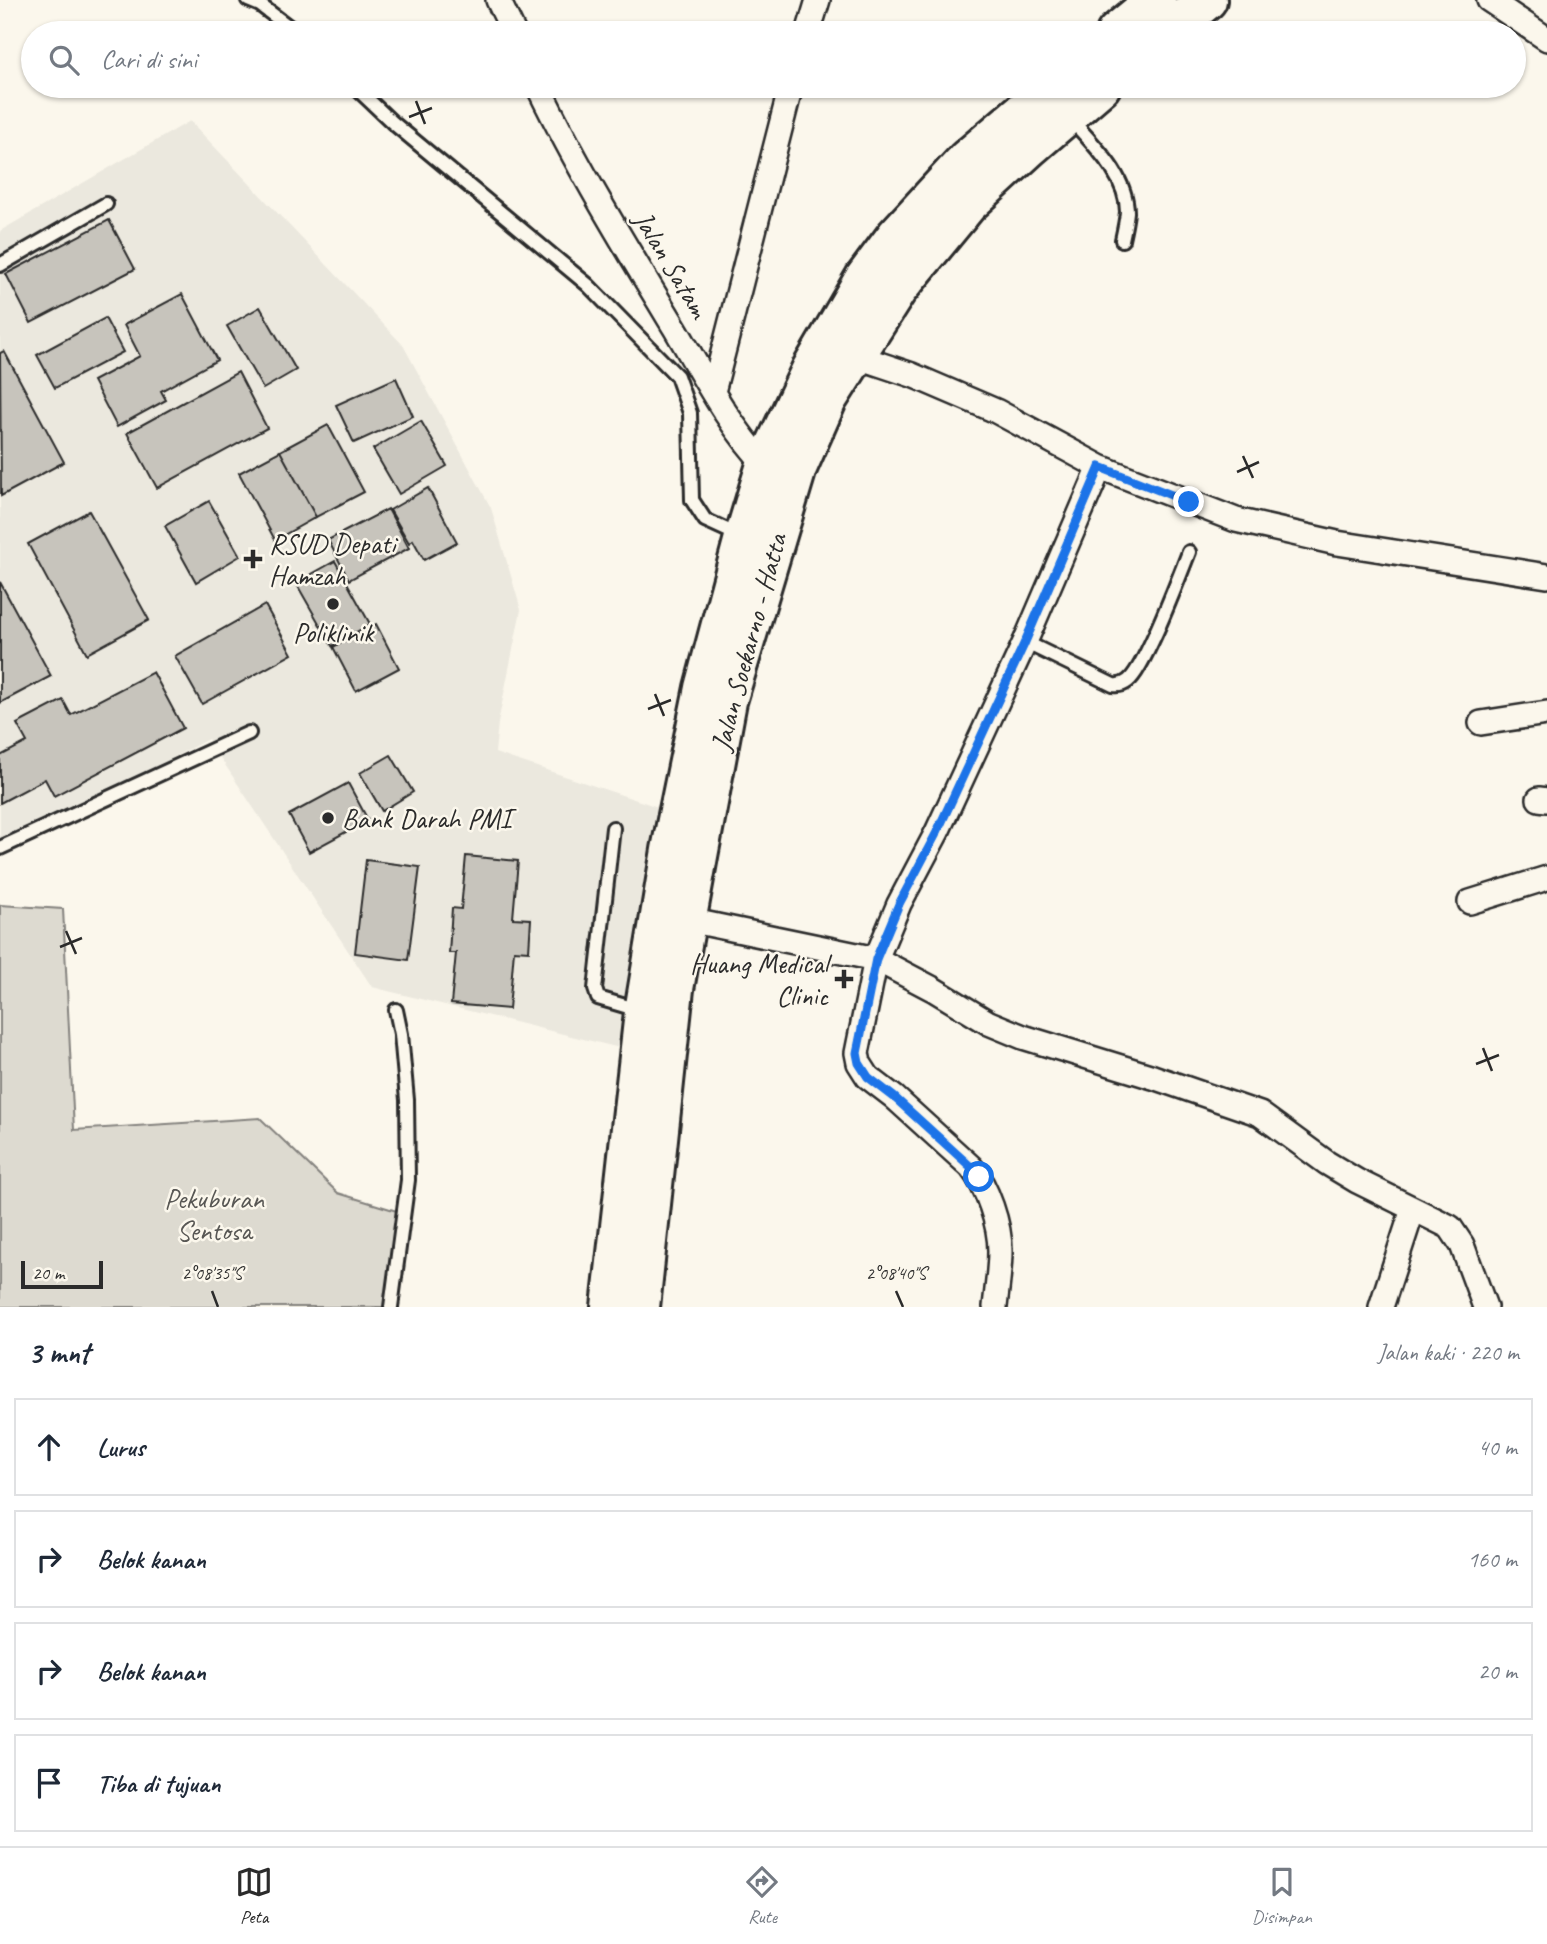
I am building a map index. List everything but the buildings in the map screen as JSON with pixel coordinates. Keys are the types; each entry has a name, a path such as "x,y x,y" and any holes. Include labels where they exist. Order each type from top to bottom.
{"highway":[{"path":"1131,21 1156,0"},
{"path":"1181,21 1207,0"},
{"name":"Jalan Soekarno - Hatta","path":"673,917 727,701 773,545 810,435 827,400 897,289 1060,100"},
{"name":"Jalan Soekarno - Hatta","path":"611,1307 673,917 704,688 766,465 811,368 864,279 896,236 967,159 1060,100"},
{"name":"Jalan Soekarno - Hatta","path":"640,1307 658,1013"}],"street":[{"path":"498,0 508,21"},
{"path":"812,21 818,0"},
{"path":"1489,0 1520,21"},
{"path":"1526,25 1547,39"},
{"name":"Jalan Satam","path":"544,98 580,166 713,392 741,438 766,465"},
{"path":"713,392 788,98"},
{"path":"855,356 912,375 996,411 1100,467 1236,520 1337,543 1547,576"},
{"path":"995,1307 1000,1248 986,1191 979,1177 894,1097 868,1077 859,1063 857,1053 876,959 899,904 937,832 1025,642 1100,467"},
{"path":"1481,723 1547,713"},
{"path":"1471,902 1547,878"},
{"path":"673,917 876,959 989,1023 1023,1037 1153,1077 1260,1114 1337,1169 1444,1223 1455,1234 1485,1307"},
{"path":"1381,1307 1413,1209"}],"lane":[{"path":"248,0 260,5 281,21"},
{"path":"367,98 588,285 677,376 690,413 692,500 705,520 744,538"},
{"path":"1060,100 1109,164 1122,191 1127,214 1122,240"},
{"path":"0,265 106,204"},
{"path":"1025,642 1113,685 1128,682 1152,641 1189,552"},
{"path":"0,848 249,733"},
{"path":"612,828 595,989 598,998 658,1013"},
{"path":"391,1307 408,1180 407,1100 396,1010"}],"shaded area":[{"name":"RSUD Depati Hamzah","path":"190,121 403,345 491,508 521,610 498,723 495,753 670,811 624,1049 372,987 208,739 0,850 0,231"}],"green space":[{"name":"Pekuburan Sentosa","path":"0,905 63,909 74,1130 260,1118 338,1193 400,1212 386,1307 0,1307"}],"place":[{"name":"RSUD Depati Hamzah","path":"253,559"},
{"name":"Poliklinik","path":"333,604"},
{"name":"Bank Darah PMI","path":"328,818"},
{"name":"Huang Medical Clinic","path":"844,979"}],"route":[{"path":"979,1177 894,1097 868,1077 859,1063 857,1053 876,959 899,904 937,832 1025,642 1100,467 1189,502"}]}
